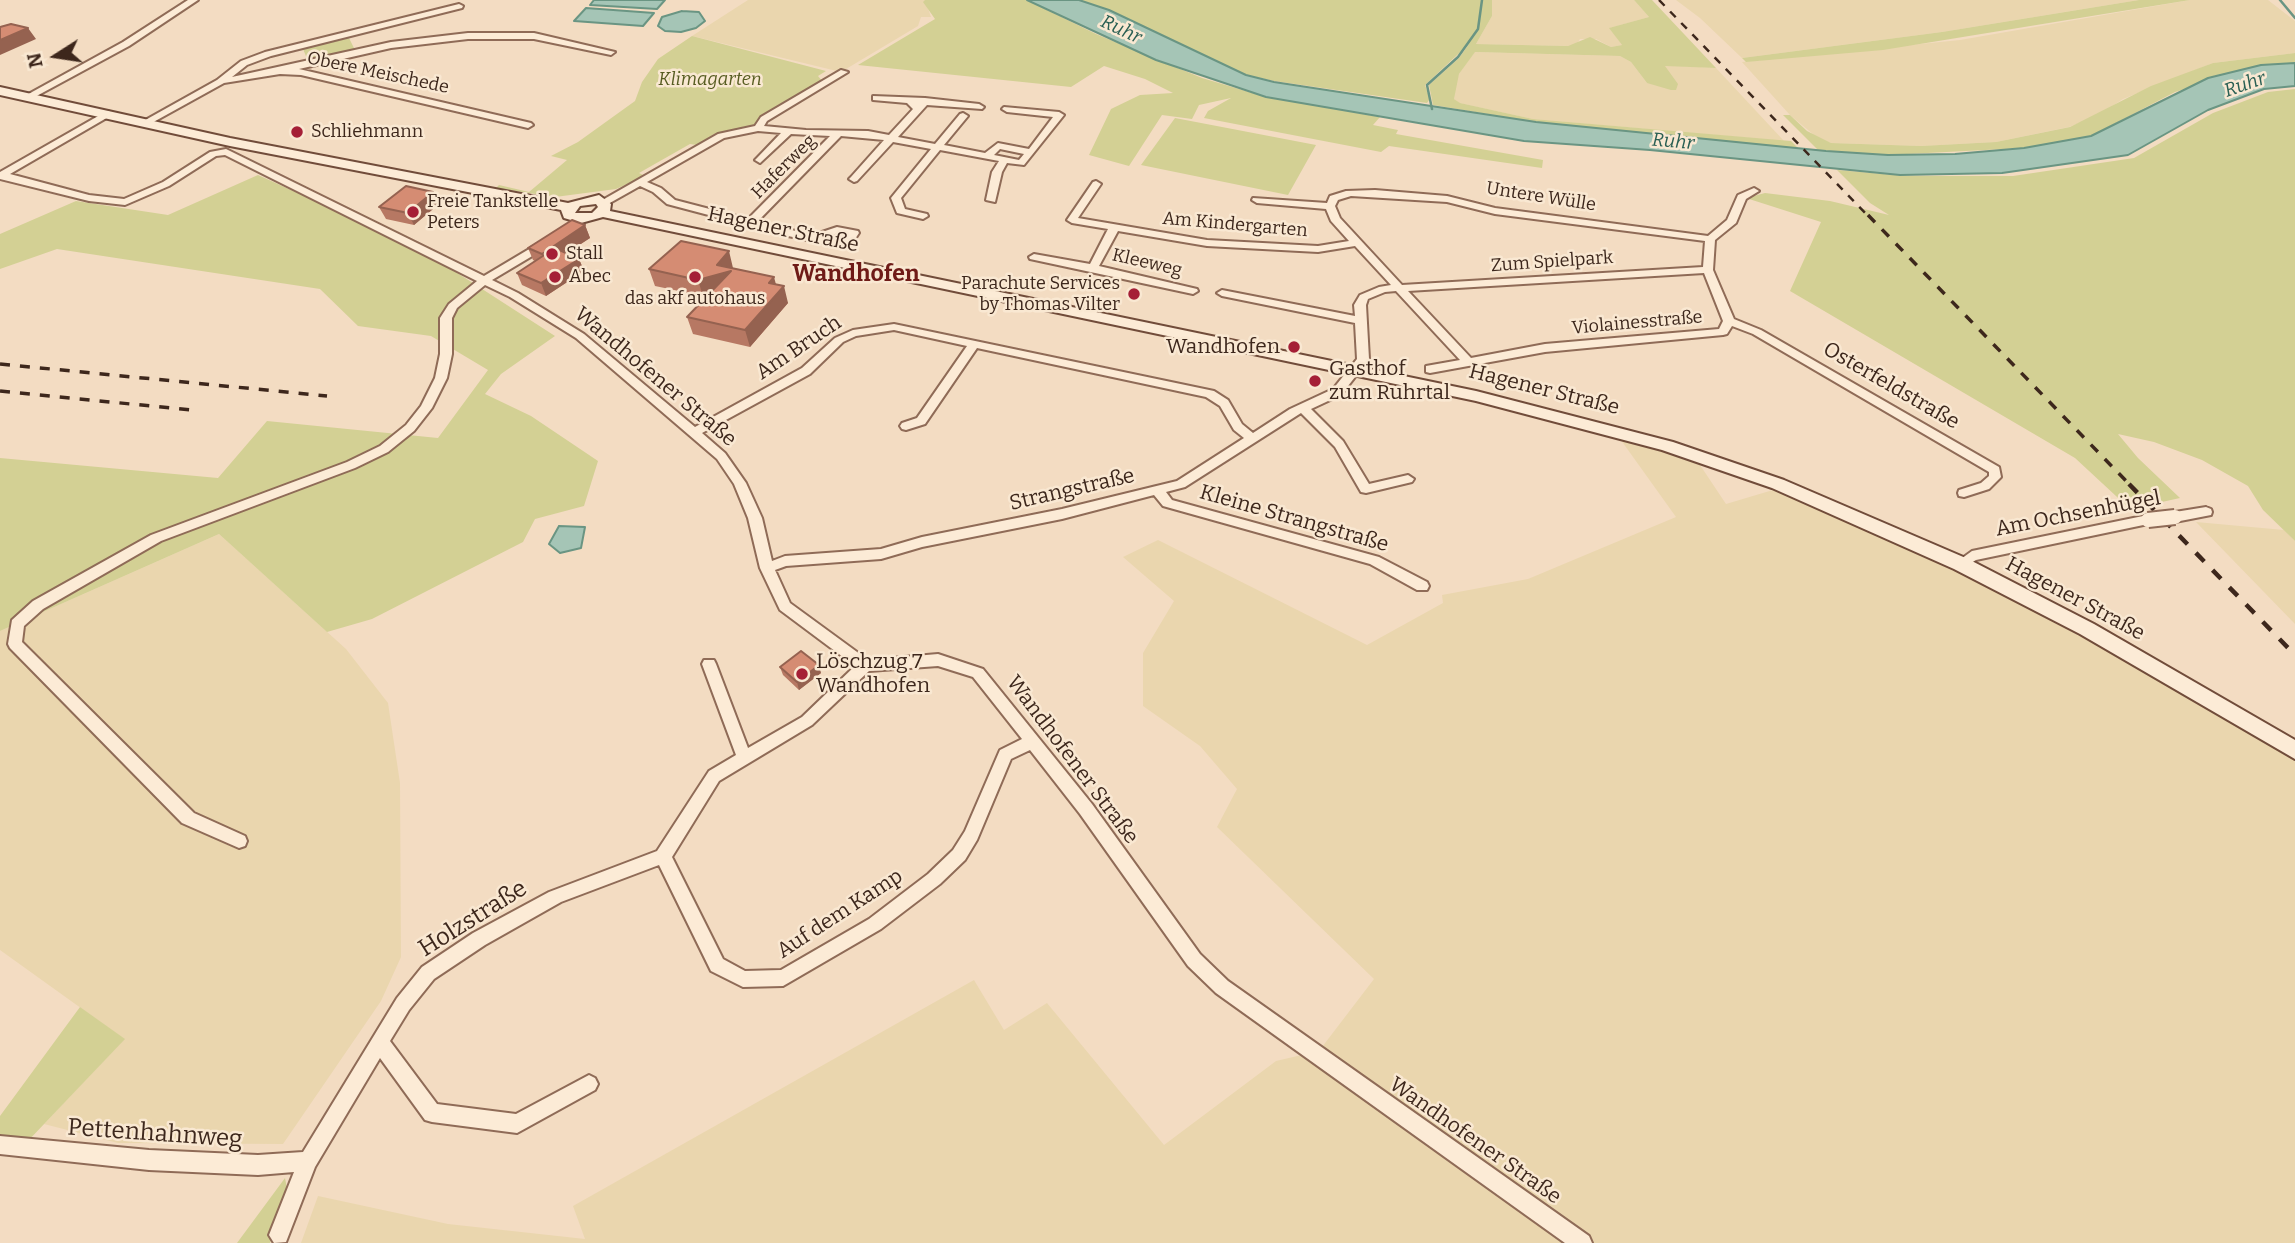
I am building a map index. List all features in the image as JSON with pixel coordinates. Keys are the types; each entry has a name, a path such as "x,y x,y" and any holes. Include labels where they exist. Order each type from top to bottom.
{"main road":[{"name":"Hagener Straße","path":"0,91 571,217 586,219 603,208 1355,372 1506,402 1667,446 1800,493 1961,564 2087,629 2295,750"}],"street":[{"path":"28,97 136,38 194,0"},
{"path":"145,123 220,82 244,63 268,54 459,6"},
{"path":"279,71 391,45 468,36 507,34 546,37 611,52"},
{"name":"Obere Meischede","path":"220,82 279,71 301,72 528,125"},
{"path":"758,128 764,119 844,72"},
{"path":"876,98 979,107"},
{"path":"854,179 918,103"},
{"path":"603,208 721,135 758,128 891,137 1021,163 1059,115 1007,109"},
{"path":"1,175 107,114"},
{"path":"923,216 901,211 896,198 963,116"},
{"path":"760,160 788,132"},
{"name":"Haferweg","path":"750,223 839,133"},
{"path":"987,156 998,146 1031,152"},
{"name":"Wandhofener Straße","path":"1,175 79,196 125,202 166,184 213,154 226,152 485,280 580,336 721,456 740,483 755,518 767,569 785,606 865,666 938,660 960,664 978,673 991,685 1194,960 1222,987 1582,1243"},
{"path":"991,200 997,172 1005,159"},
{"path":"642,183 657,190 671,202 814,238"},
{"name":"Am Kindergarten","path":"1096,184 1072,220 1207,243 1318,249 1355,243"},
{"path":"1710,239 1732,221 1740,200 1754,191"},
{"name":"Untere Wülle","path":"1257,200 1330,206 1335,198 1350,193 1447,199 1495,211 1710,239"},
{"path":"1330,206 1335,219 1355,243 1467,360"},
{"name":"Kleeweg","path":"1093,268 1114,228"},
{"path":"239,841 188,818 15,644 17,624 38,605 156,538 351,465 384,449 410,428 426,408 444,366 446,318 467,293 553,238"},
{"name":"Violainesstraße","path":"1430,369 1467,360 1588,344 1718,334 1726,330 1729,321 1708,270 1710,239"},
{"name":"Kleeweg","path":"1034,257 1193,291"},
{"name":"Zum Spielpark","path":"1398,289 1708,270"},
{"path":"1355,372 1363,359 1360,305 1364,297 1383,289 1398,289"},
{"path":"1222,293 1362,321"},
{"name":"Osterfeldstraße","path":"1729,321 1757,332 1995,470 1995,477 1985,486 1964,493"},
{"name":"Am Bruch","path":"695,432 806,371 839,340 853,333 894,327 1210,394 1224,403 1238,427 1251,438"},
{"path":"906,426 921,421 973,345"},
{"name":"Strangstraße","path":"767,569 785,561 881,554 922,542 1062,514 1181,484 1251,438 1337,392 1355,372"},
{"path":"1303,408 1339,444 1366,489 1408,479"},
{"name":"Kleine Strangstraße","path":"1157,490 1168,503 1374,560 1422,586"},
{"name":"Am Ochsenhügel","path":"1961,564 1972,556 2148,520 2206,512"},
{"path":"709,664 744,757"},
{"path":"663,856 714,776 807,721 865,666"},
{"name":"Auf dem Kamp","path":"663,856 717,965 743,979 783,978 875,924 934,879 959,855 971,835 1004,755 1033,741"},
{"name":"Holzstraße","path":"279,1235 308,1161 403,1004 428,973 479,939 555,897 663,856"},
{"path":"379,1042 432,1113 517,1125 589,1084"},
{"name":"Pettenhahnweg","path":"0,1145 149,1160 258,1165 308,1161"}],"shaded area":[{"path":"748,0 925,0 931,17 921,17 918,26 841,72 692,36"},
{"path":"1492,0 1634,0 1649,17 1610,28 1622,45 1611,47 1596,39 1580,39 1577,44 1568,46 1476,44 1492,16"},
{"path":"1676,0 2139,0 1942,32 1742,58 1700,18"},
{"path":"2190,0 2268,0 2295,21 2295,53 2213,63 2123,99 2097,116 2069,127 1996,142 1921,146 1831,143 1820,140 1790,115 1742,62 1960,40"},
{"path":"1474,52 1620,56 1631,62 1647,83 1664,65 1716,68 1784,141 1533,119 1459,103 1454,99 1455,87 1459,74"},
{"path":"1618,436 1698,462 1726,504 1773,490 1842,517 1968,576 2171,685 2295,760 2295,1243 301,1243 318,1196 448,1224 585,1239 573,1206 974,980 1004,1030 1047,1003 1164,1145 1276,1061 1319,1051 1374,979 1217,827 1237,789 1200,746 1143,706 1143,653 1174,601 1123,557 1158,540 1367,645 1443,603 1442,595 1528,579 1676,517"},
{"path":"2196,522 2284,530 2295,541 2295,624"},
{"path":"219,534 346,649 388,703 400,783 401,957 381,1001 283,1144 118,1143 44,1124 124,1039 0,950 0,631"}],"green space":[{"path":"1027,0 1096,34 1202,78 1266,97 1380,117 1373,125 1398,130 1396,134 1543,160 1542,168 1389,146 1381,152 1204,118 1208,111 1231,98 1199,105 1192,119 1162,115 1129,166 1089,155 1111,109 1140,95 1173,93 1145,79 1104,66 1071,87 858,65 935,19 923,2"},
{"path":"1079,0 1492,0 1492,16 1476,44 1568,46 1590,37 1611,47 1622,45 1609,28 1649,17 1634,0 1652,0 1716,68 1665,66 1678,84 1676,90 1671,90 1647,83 1631,62 1620,56 1475,52 1459,74 1454,99 1460,103 1533,119 1791,141 1798,148 1536,122 1433,105 1429,85 1459,58 1469,44 1425,85 1430,99 1427,103 1274,81 1246,75 1109,10"},
{"path":"2139,0 2190,0 1883,50 1746,62 1742,58 1942,32"},
{"name":"Klimagarten","path":"692,36 826,71 818,76 823,82 758,124 714,134 697,145 690,144 639,173 645,176 616,189 555,197 496,188 499,185 529,192 567,160 551,156 578,142 635,101 642,82 658,59"},
{"path":"349,38 355,50 308,61 303,49"},
{"path":"2295,53 2295,63 2261,65 2175,92 2091,136 2024,148 1888,155 1818,150 1783,115 1790,115 1807,131 1831,143 1921,146 1996,142 2070,127 2151,86 2213,63"},
{"path":"2295,89 2295,541 2263,510 2248,486 2202,460 2154,442 2118,434 2138,458 2180,498 2130,509 2075,458 1790,291 1821,222 1746,198 1765,193 1830,201 1889,215 1870,203 1837,170 1907,176 2013,176 2134,158 2213,113 2268,92"},
{"path":"1175,118 1316,145 1288,195 1141,165"},
{"path":"258,175 417,247 555,336 501,374 485,394 531,416 598,461 584,506 535,519 523,542 372,619 327,632 219,534 0,631 0,458 218,478 267,421 438,438 488,370 431,336 358,326 320,289 57,249 0,269 0,234 76,201 168,215"},
{"path":"80,1007 125,1039 26,1143 0,1139 0,1116"},
{"path":"285,1178 288,1194 270,1243 237,1243"}],"water":[{"path":"594,0 665,0 657,9 590,5"},
{"name":"Ruhr","path":"1027,0 1079,0 1109,10 1246,75 1274,82 1536,122 1826,151 1888,155 1955,154 2024,148 2091,136 2208,78 2261,65 2295,63 2295,86 2264,89 2208,110 2128,155 2002,173 1900,175 1650,150 1524,141 1266,97 1156,60"},
{"path":"586,8 654,13 643,26 574,21"},
{"path":"682,11 699,12 705,21 696,28 681,32 665,31 658,26 662,17"},
{"path":"559,526 585,527 581,548 560,553 549,544"}],"building":[{"path":"11,24 28,28 0,40 0,27"},
{"path":"406,186 433,192 408,213 379,207"},
{"path":"572,220 585,225 542,254 528,248"},
{"path":"681,241 729,251 717,265 774,277 769,283 784,286 745,330 687,317 731,271 698,280 649,269"},
{"path":"555,248 579,259 541,283 517,273"},
{"path":"801,651 819,665 797,682 780,667"}],"waterway":[{"path":"1432,109 1427,85 1458,57 1478,29 1482,0"},
{"path":"2280,0 2295,18"}],"railway":[{"path":"1659,0 1869,217"},
{"path":"1868,215 2131,486"},
{"path":"0,364 327,396"},
{"path":"0,391 191,410"},
{"path":"2129,484 2295,655"}],"place":[{"name":"Schliehmann","path":"297,132"},
{"name":"Freie Tankstelle Peters","path":"413,212"},
{"name":"Stall","path":"552,254"},
{"name":"Abec","path":"555,277"},
{"name":"das akf autohaus","path":"695,277"},
{"name":"Parachute Services by Thomas Vilter","path":"1134,294"},
{"name":"Wandhofen","path":"1294,347"},
{"name":"Gasthof zum Ruhrtal","path":"1315,381"},
{"name":"Löschzug 7 Wandhofen","path":"802,674"}],"district":[{"name":"Wandhofen","path":"856,275"}]}
